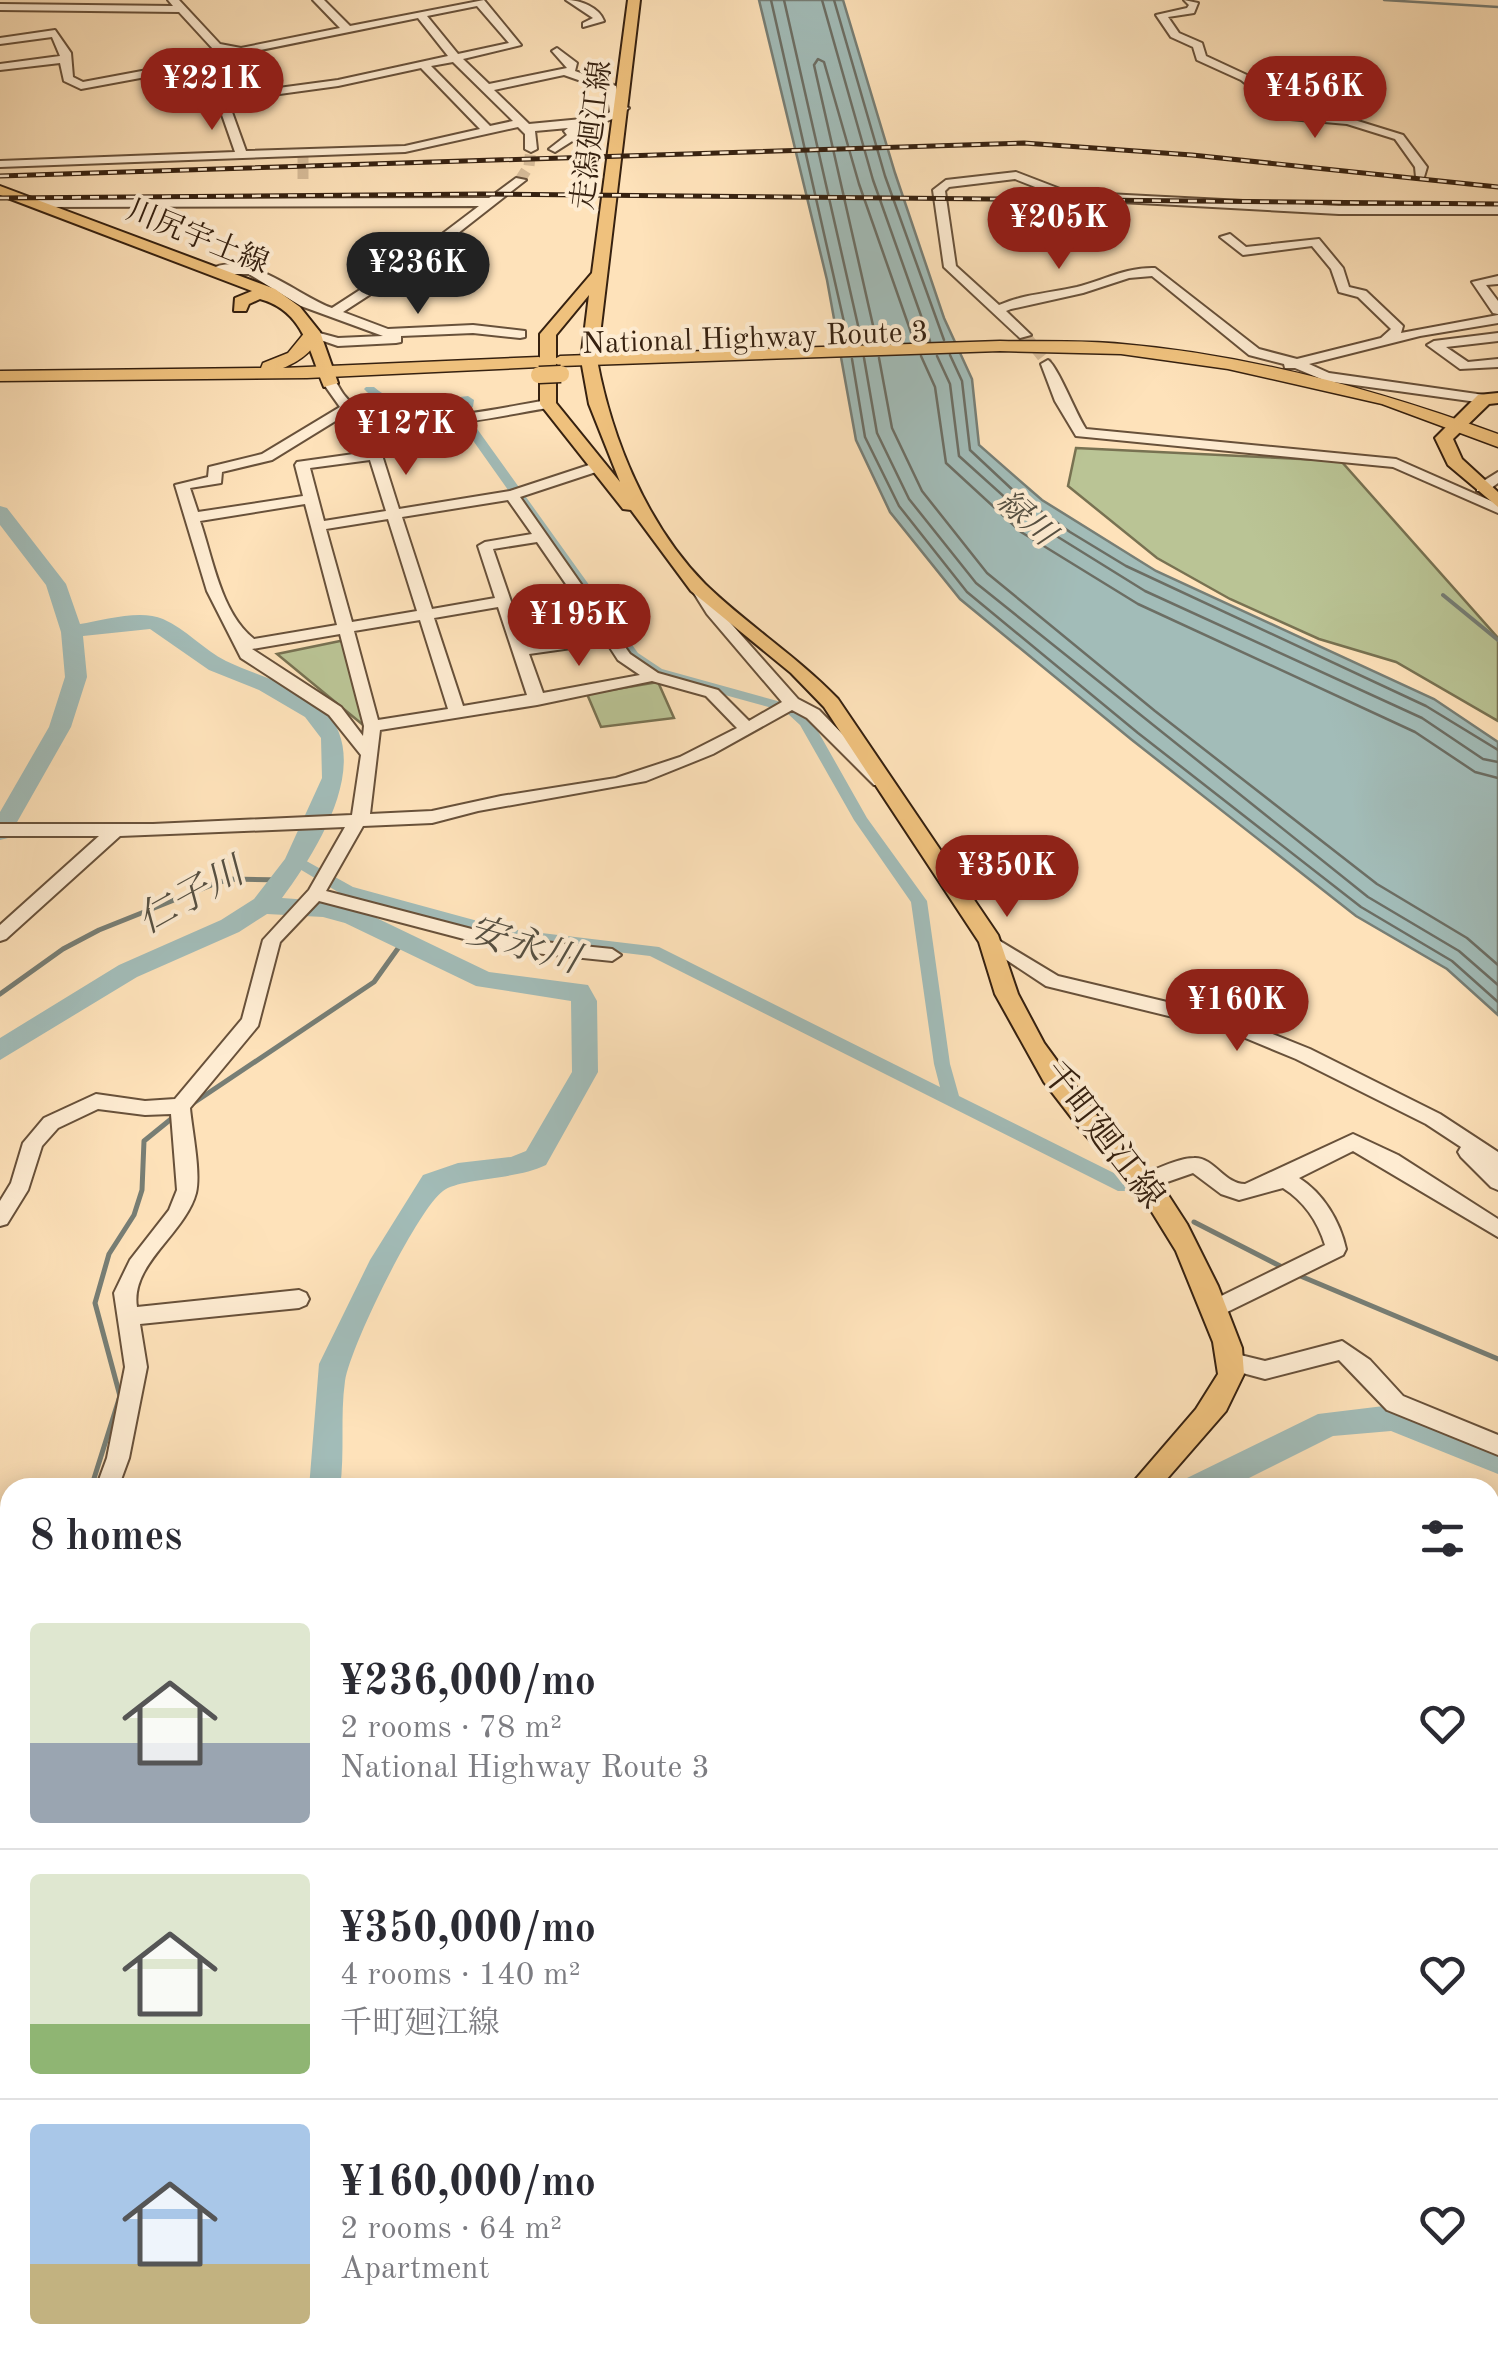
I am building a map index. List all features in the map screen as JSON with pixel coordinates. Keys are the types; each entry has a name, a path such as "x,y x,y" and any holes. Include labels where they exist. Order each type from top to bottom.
{"highway":[{"path":"212,374 286,361 302,352 312,335"},
{"name":"National Highway Route 3","path":"0,387 1121,349 1269,372 1388,400 1452,427 1498,453"},
{"name":"National Highway Route 3","path":"1004,352 1118,358 1217,370 1326,394 1498,441"},
{"name":"National Highway Route 3","path":"0,376 212,374 329,378"}],"main road":[{"name":"走潟廻江線","path":"548,334 603,262 632,2"},
{"name":"川尻宇土線","path":"0,190 269,292 272,298 288,303 312,335 329,378"},
{"name":"走潟廻江線","path":"596,276 596,366"},
{"path":"240,308 241,301 250,296 272,298"},
{"path":"548,334 548,404"},
{"name":"千町廻江線","path":"596,366 612,446 642,515"},
{"path":"1491,399 1452,427 1445,444 1454,461 1498,506"},
{"name":"千町廻江線","path":"548,404 698,587 805,676 831,703 990,941 993,958 1021,1022 1046,1064 1106,1143 1144,1182 1171,1218 1214,1309 1232,1362"},
{"path":"1151,1478 1216,1402 1230,1378 1232,1362"}],"street":[{"path":"320,2 344,0"},
{"path":"571,0 598,16 600,21 588,26"},
{"path":"1190,0 1194,5 1190,11 1160,16 1175,35 1198,45 1201,58 1245,78 1294,117 1348,121 1399,137 1421,167 1420,175"},
{"path":"0,41 55,32 68,80 81,86 209,62 228,51 483,1 516,45 324,85 221,99"},
{"path":"320,2 348,30"},
{"path":"0,7 177,4 217,47 228,51"},
{"path":"399,9 416,16 531,133 531,149"},
{"path":"557,51 573,65 567,72"},
{"path":"0,68 65,59"},
{"path":"209,62 241,154"},
{"path":"424,65 488,131"},
{"path":"0,164 405,149 522,125 606,120 619,110 612,88 567,72 487,88"},
{"path":"555,149 574,136 570,131 584,123"},
{"path":"1025,335 950,267 939,190 946,184 1016,175 1066,195 1339,210 1498,210"},
{"path":"336,312 420,256 520,180"},
{"path":"34,202 307,196 490,202"},
{"path":"1226,238 1242,251 1316,242 1337,268 1344,289 1362,294 1398,329 1386,340"},
{"path":"215,270 252,270 305,303 387,333 476,329 520,334"},
{"path":"996,311 1008,304 1085,289 1111,277 1155,272 1254,352 1296,362 1326,378 1491,399"},
{"path":"1498,280 1478,282 1498,310"},
{"path":"1269,372 1420,332 1498,319"},
{"path":"312,335 338,342 548,334"},
{"path":"1498,337 1434,345 1465,366 1498,363"},
{"path":"1048,364 1062,401 1081,433 1396,463 1498,506"},
{"path":"329,378 349,407 407,420 548,404"},
{"path":"349,407 266,457 214,470 216,480 182,486 214,591 247,655 335,711 367,752"},
{"path":"111,1478 136,1366 124,1293 137,1266 176,1214 187,1190 180,1106 251,1022 272,940 315,894 359,820 368,784 367,752 372,726 302,465 375,455 457,714"},
{"path":"319,526 532,491 597,467"},
{"path":"1482,488 1498,476"},
{"path":"512,495 624,657 652,676 712,692 748,730"},
{"path":"190,518 312,499"},
{"path":"536,700 485,546 539,537"},
{"path":"698,587 712,611 792,703 813,714 888,788"},
{"path":"237,632 251,644 501,602"},
{"path":"519,651 610,638"},
{"path":"372,726 644,681 652,676"},
{"path":"0,830 432,818 471,805 616,783 702,754 792,703"},
{"path":"0,935 116,829"},
{"path":"315,894 506,944 612,956"},
{"path":"990,941 1052,980 1230,1024 1303,1054 1462,1137 1498,1162"},
{"path":"0,1218 21,1185 32,1143 51,1123 96,1102 145,1108 180,1106"},
{"path":"1462,1137 1470,1156 1498,1182"},
{"path":"1144,1182 1194,1165 1232,1191 1244,1192 1353,1142 1401,1166 1443,1198 1498,1228"},
{"path":"1214,1309 1336,1249 1335,1236 1317,1207 1292,1181 1278,1179"},
{"path":"128,1317 299,1298"},
{"path":"1232,1362 1265,1370 1342,1350 1395,1403 1498,1445"}],"green space":[{"path":"1076,448 1341,461 1498,638 1498,721 1396,662 1319,639 1230,599 1157,558 1068,486"},
{"path":"345,640 368,729 277,654"},
{"path":"658,682 674,718 601,727 587,694"}],"water":[{"name":"緑川","path":"759,0 843,0 944,318 972,379 979,445 1042,500 1156,571 1434,699 1498,742 1498,1015 1447,969 1356,916 960,599 890,512 856,440 827,280"}],"waterway":[{"path":"1384,0 1498,7"},
{"path":"402,152 484,134"},
{"path":"370,389 378,397 401,404 468,400 467,407"},
{"path":"466,422 633,656 657,672 776,705"},
{"path":"0,512 56,584 72,632"},
{"path":"1443,595 1498,640"},
{"name":"仁子川","path":"72,632 113,624 155,623 217,665 267,685 313,712 332,737 333,778 296,862 263,905"},
{"path":"0,832 60,727 76,677 72,632"},
{"path":"794,713 806,722 861,820 919,901 942,1064 952,1100"},
{"path":"296,862 348,891 507,934 653,951 952,1100"},
{"path":"0,994 63,949 99,930 214,884 230,879 286,880"},
{"name":"仁子川","path":"0,1050 128,971 230,926 263,905"},
{"name":"安永川","path":"263,905 323,909 353,917 485,980 579,991 584,1001 585,1072 536,1158 511,1168 458,1174 433,1183 411,1212 380,1268 334,1364 325,1478"},
{"path":"189,1106 374,982 404,940"},
{"path":"952,1100 1124,1186"},
{"path":"94,1478 120,1396 95,1303 109,1254 134,1215 142,1190 144,1141 176,1115"},
{"path":"1194,1222 1284,1268"},
{"path":"1298,1275 1498,1359"},
{"path":"1218,1478 1329,1423 1392,1418 1498,1461"}],"tunnel":[{"path":"520,180 529,166 531,149"},
{"path":"303,152 303,179"},
{"path":"1025,335 1048,364"}],"railway":[{"path":"0,176 1024,143 1192,155 1498,187"},
{"path":"0,198 483,194 1498,204"}]}
